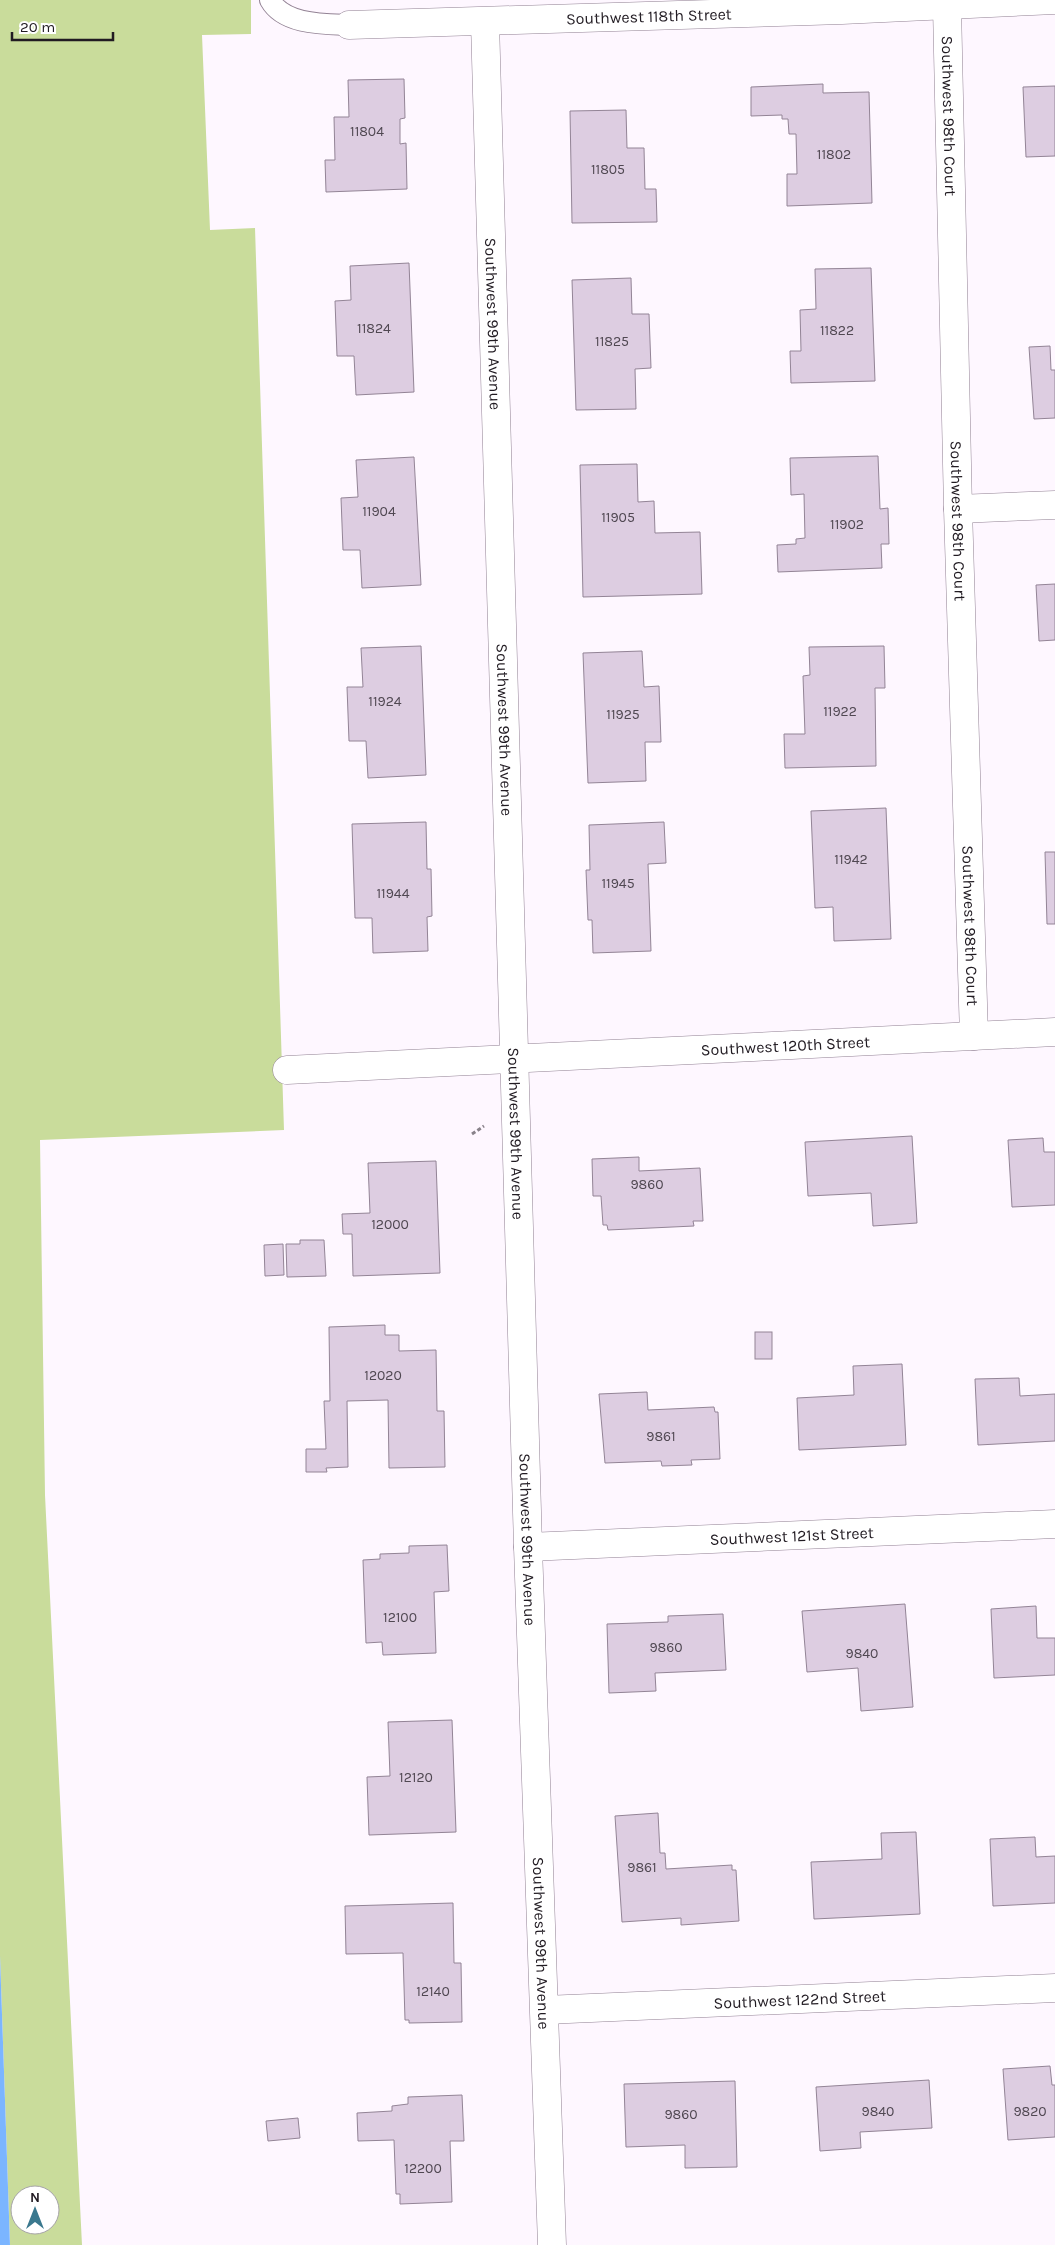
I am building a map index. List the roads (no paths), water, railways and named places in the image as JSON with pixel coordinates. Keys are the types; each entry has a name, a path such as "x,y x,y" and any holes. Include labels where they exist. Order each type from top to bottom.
{"street":[{"name":"Southwest 118th Street","path":"349,25 485,22 842,5 947,6 1055,0"},
{"name":"Southwest 98th Court","path":"947,6 958,510 974,1036"},
{"name":"Southwest 99th Avenue","path":"485,22 528,1547 552,2245"},
{"path":"958,510 1055,505"},
{"name":"Southwest 120th Street","path":"287,1070 1055,1032"},
{"name":"Southwest 121st Street","path":"528,1547 1055,1524"},
{"name":"Southwest 122nd Street","path":"545,2010 1055,1988"}],"lane":[{"name":"Southwest 118th Street","path":"273,5 290,17 310,22 349,25"}],"water":[{"path":"0,1956 10,2245 0,2245"}]}
